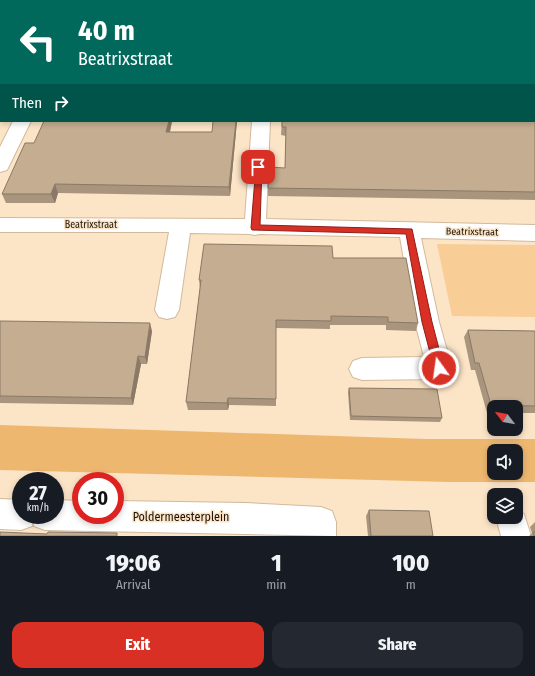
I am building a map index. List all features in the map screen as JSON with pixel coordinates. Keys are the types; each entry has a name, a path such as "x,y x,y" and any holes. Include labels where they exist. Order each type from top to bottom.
{"street":[{"path":"0,166 22,122"},
{"path":"256,228 261,122"},
{"name":"Beatrixstraat","path":"0,225 181,225 256,228 535,233"},
{"path":"167,310 181,225"},
{"path":"362,369 439,368 427,322 409,231"},
{"path":"0,514 12,514"},
{"name":"Poldermeesterplein","path":"64,515 244,518 321,522 321,536"}],"shaded area":[{"path":"437,244 535,245 535,317 452,316"},
{"path":"0,425 426,439 535,439 535,482 449,482 124,473 124,472 0,470"}],"building":[{"path":"44,122 169,122 166,132 212,132 213,122 236,122 229,187 55,184 51,194 2,194 25,143 34,143"},
{"path":"282,122 535,122 535,192 268,188 269,167 285,168 286,127 282,127"},
{"path":"204,244 332,246 333,258 406,258 418,323 388,322 388,317 331,316 331,321 276,320 276,399 228,398 227,403 186,402"},
{"path":"0,321 150,323 145,357 138,356 131,398 0,396"},
{"path":"468,330 535,331 535,406 523,406 523,400 490,400 479,363 475,363"},
{"path":"349,388 437,389 442,418 351,416"},
{"path":"369,510 429,511 433,536 371,536"},
{"path":"0,532 47,534 48,532 117,533 117,536 0,536"}],"route":[{"path":"258,167 256,228 409,231 427,322 439,368"}]}
